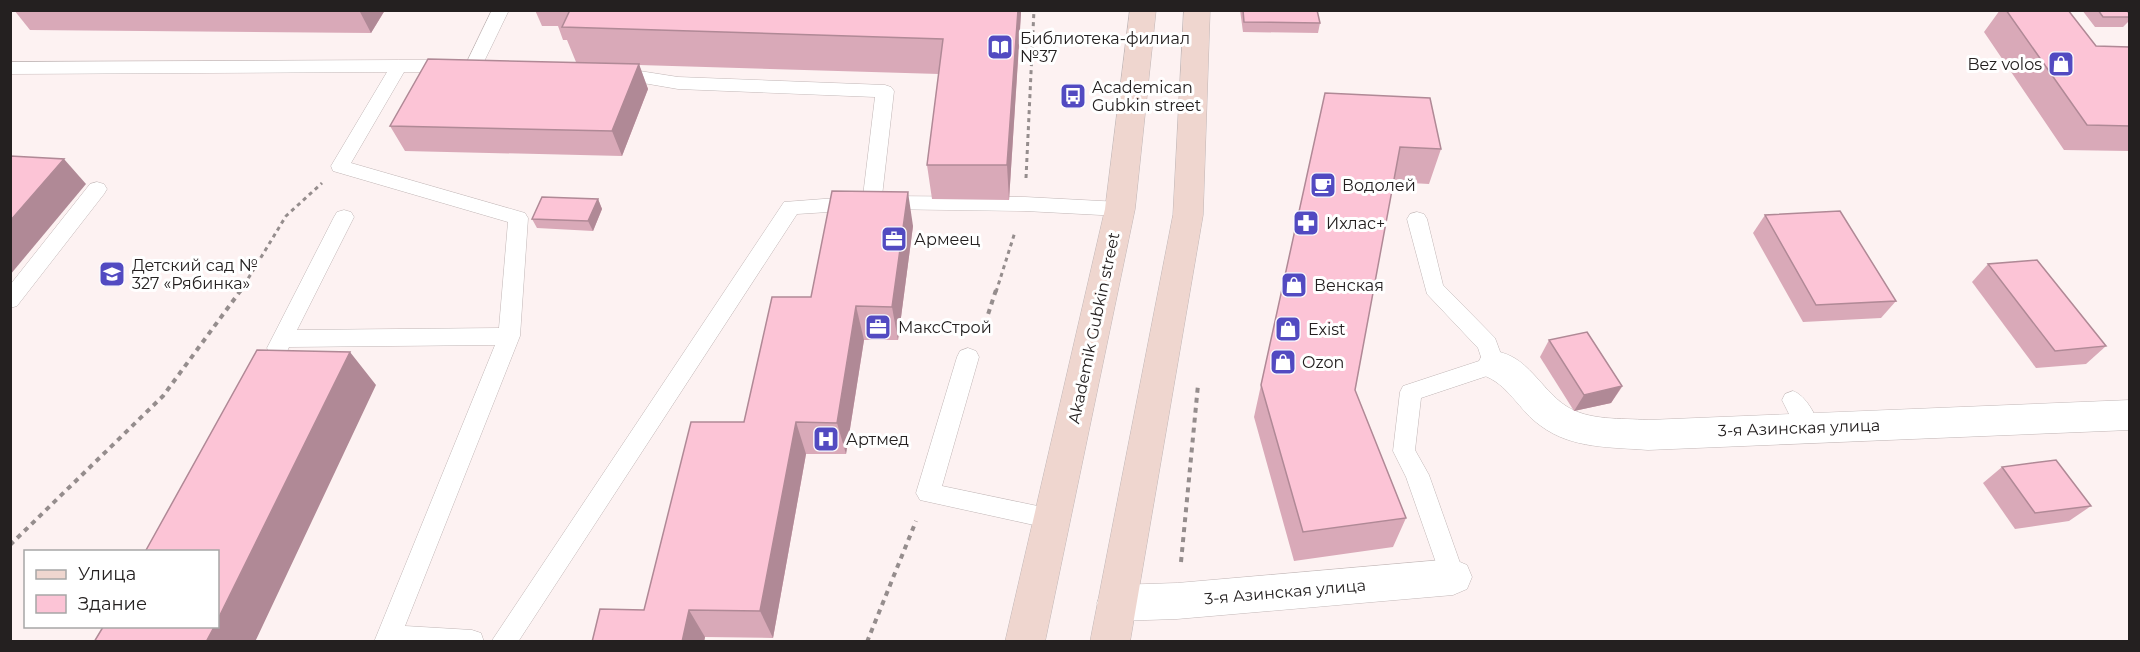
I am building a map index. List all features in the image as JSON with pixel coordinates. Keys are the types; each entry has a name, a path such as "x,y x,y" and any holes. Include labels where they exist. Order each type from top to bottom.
{"street":[{"name":"Akademik Gubkin street","path":"1025,642 1120,209 1143,10"},
{"path":"1110,642 1188,214 1197,10"},
{"name":"3-я Азинская улица","path":"1494,365 1503,366 1553,416 1581,430 1648,435 1801,414 2130,415"},
{"name":"3-я Азинская улица","path":"1116,603 1177,601 1453,577"}],"lane":[{"path":"474,66 501,10"},
{"path":"399,66 340,166 518,218 509,336 386,639 472,642"},
{"path":"10,68 497,67"},
{"path":"600,73 634,75 678,83 885,91 872,203"},
{"path":"10,300 97,189"},
{"path":"503,642 791,207 872,203 1024,204 1120,209"},
{"path":"267,369 344,218"},
{"path":"1417,219 1434,288 1487,344 1494,365 1411,392 1404,451 1418,476 1453,577"},
{"path":"283,339 509,336"},
{"path":"968,357 928,493 1052,519"}],"path":[{"path":"10,545 163,396 246,283 286,216 340,166"}],"building":[{"path":"570,10 1018,10 1007,165 927,165 943,39 562,27"},
{"path":"1243,10 1317,10 1320,23 1244,22"},
{"path":"2006,10 2068,10 2096,46 2129,47 2130,126 2087,125"},
{"path":"2098,10 2126,10 2130,17 2103,17"},
{"path":"428,59 639,64 612,131 390,126"},
{"path":"1325,93 1430,98 1441,149 1400,147 1355,390 1406,518 1303,532 1261,385"},
{"path":"10,156 64,159 10,221"},
{"path":"832,191 908,192 892,307 856,306 837,423 796,422 760,611 689,610 682,642 592,642 600,609 644,610 691,422 744,422 772,297 811,297"},
{"path":"542,197 598,199 588,221 532,219"},
{"path":"1840,211 1896,301 1816,305 1765,215"},
{"path":"2037,260 2106,346 2055,351 1988,264"},
{"path":"1587,332 1622,386 1584,395 1549,340"},
{"path":"257,350 350,352 219,617 219,550 146,550"},
{"path":"2056,460 2091,506 2035,513 2002,467"},
{"path":"102,628 213,628 206,642 94,642"}],"place":[{"name":"Библиотека-филиал №37","path":"1000,47"},
{"name":"Bez volos","path":"2061,64"},
{"name":"Academican Gubkin street","path":"1073,96"},
{"name":"Водолей","path":"1323,185"},
{"name":"Ихлас+","path":"1306,223"},
{"name":"Армеец","path":"894,239"},
{"name":"Детский сад № 327 «Рябинка»","path":"112,274"},
{"name":"Венская","path":"1294,285"},
{"name":"МаксСтрой","path":"878,327"},
{"name":"Exist","path":"1288,329"},
{"name":"Ozon","path":"1283,362"},
{"name":"Артмед","path":"826,439"}]}
